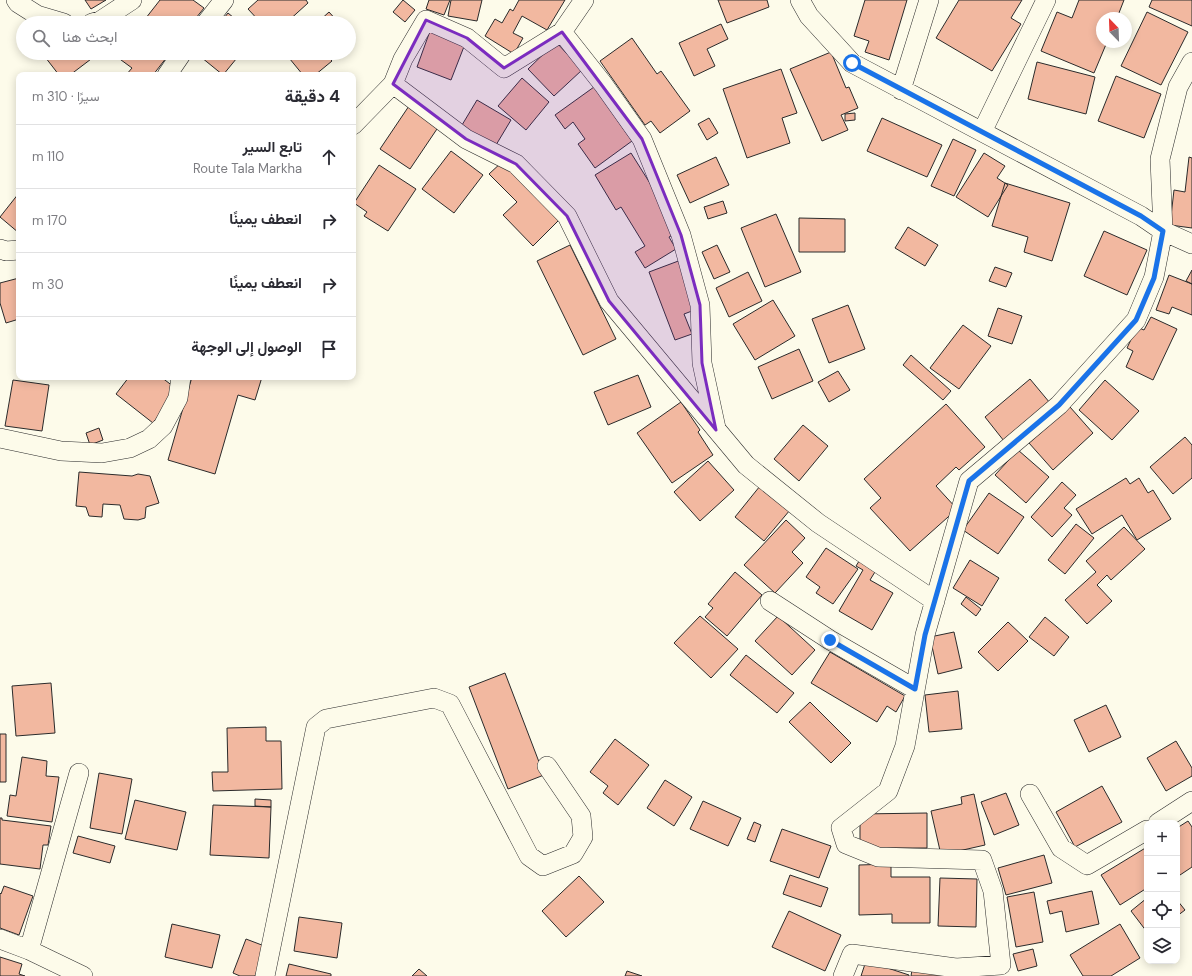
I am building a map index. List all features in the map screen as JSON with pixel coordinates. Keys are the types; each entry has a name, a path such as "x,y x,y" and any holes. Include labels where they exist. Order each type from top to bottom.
{"street":[{"path":"16,0 18,3 40,16"},
{"path":"108,16 132,0"},
{"path":"211,16 224,0"},
{"path":"356,122 394,84 404,59 426,20 467,38 504,68 562,32 584,0"},
{"path":"800,0 810,16 852,63 1141,216 1163,231 1192,244"},
{"path":"901,90 929,0"},
{"path":"982,132 1046,0"},
{"path":"562,32 603,84 642,139 681,235 700,305 702,363 716,430"},
{"path":"169,72 177,60"},
{"path":"844,976 852,954 956,968 1001,965 993,891 982,860 878,857 846,844 841,828 888,791 905,746 925,635 969,481 1059,405 1136,320 1154,278 1163,231 1160,158 1178,87 1192,62"},
{"path":"394,84 466,139 516,164 567,216 609,301 746,465 818,523 935,601"},
{"path":"0,249 6,251 16,250"},
{"path":"0,438 61,451 102,454 130,448 149,439 163,426 178,398 181,380"},
{"path":"770,601 830,640 915,689"},
{"path":"266,976 316,727 326,719 434,698 450,704 529,856 543,866 573,854 583,837 581,816 547,766"},
{"path":"29,950 79,773"},
{"path":"1030,794 1061,848 1086,865 1144,832"},
{"path":"1163,820 1192,801"},
{"path":"0,939 29,950 83,976"}],"highlighted area":[{"path":"426,20 467,38 504,68 562,32 642,139 681,235 700,305 702,363 716,430 609,301 567,216 516,164 466,139 393,84"}],"building":[{"path":"85,0 106,0 91,9"},
{"path":"160,0 193,0 204,8 198,16 147,16"},
{"path":"258,0 306,0 308,3 294,16 254,16 248,9"},
{"path":"403,0 415,10 405,22 393,12"},
{"path":"429,0 450,0 444,15 426,9"},
{"path":"451,0 482,0 477,21 448,16"},
{"path":"519,0 565,0 547,30 522,16 513,33 523,38 514,54 485,36 495,19 502,23 510,9 513,11"},
{"path":"718,0 767,0 769,7 727,23"},
{"path":"865,0 907,0 889,60 865,52 869,41 854,36"},
{"path":"959,0 1022,0 1011,18 1021,24 992,71 936,38"},
{"path":"1079,0 1124,0 1119,12 1096,12 1096,48 1104,48 1094,73 1041,51 1057,12 1072,18"},
{"path":"1152,0 1192,0 1192,26 1149,7"},
{"path":"329,12 333,16 325,16"},
{"path":"1147,12 1188,32 1161,85 1121,66 1130,48 1132,48 1132,43"},
{"path":"721,24 728,39 707,49 715,66 694,76 679,43"},
{"path":"430,31 465,44 451,80 417,67"},
{"path":"632,38 657,74 661,71 690,111 660,133 651,121 645,125 600,61"},
{"path":"556,42 582,70 554,96 528,69"},
{"path":"831,52 846,88 849,87 858,108 841,115 848,130 822,141 790,69"},
{"path":"47,60 90,60 74,72 57,72"},
{"path":"121,60 165,60 155,72 129,72 132,68"},
{"path":"205,60 235,60 225,72 219,72"},
{"path":"291,60 332,61 319,72 301,72"},
{"path":"1037,62 1095,77 1086,114 1028,99"},
{"path":"781,69 797,113 782,118 790,143 747,158 723,89"},
{"path":"1116,76 1161,94 1144,138 1098,121"},
{"path":"522,78 549,102 526,130 498,106"},
{"path":"594,87 632,141 595,168 578,144 585,139 573,122 565,129 555,115"},
{"path":"477,100 511,120 493,150 459,130"},
{"path":"411,103 441,123 410,169 380,149"},
{"path":"855,113 855,120 845,121 845,114"},
{"path":"709,118 718,133 707,140 698,124"},
{"path":"882,118 942,145 927,177 867,151"},
{"path":"953,139 976,150 954,196 931,186"},
{"path":"451,151 483,175 454,213 422,189"},
{"path":"631,153 680,231 669,237 676,249 645,268 635,252 645,246 621,207 616,210 595,175"},
{"path":"984,153 1005,166 997,178 1008,185 988,217 956,197"},
{"path":"716,157 729,185 690,203 677,175"},
{"path":"1189,157 1192,158 1192,228 1170,225 1174,190 1185,192"},
{"path":"502,162 559,220 533,246 503,215 517,202 489,174"},
{"path":"379,165 416,189 388,231 364,216 367,212 356,204 356,200"},
{"path":"1005,183 1070,203 1052,261 1024,252 1028,237 992,226"},
{"path":"16,197 16,230 0,217"},
{"path":"723,201 727,213 708,219 704,207"},
{"path":"776,214 801,272 765,287 741,228"},
{"path":"799,218 845,219 845,252 799,252"},
{"path":"908,227 938,245 925,266 895,248"},
{"path":"1104,231 1147,250 1127,295 1084,276"},
{"path":"570,245 616,339 583,355 537,261"},
{"path":"717,245 730,272 714,279 702,252"},
{"path":"681,260 700,308 684,314 692,334 675,340 649,272"},
{"path":"995,267 1012,273 1006,287 989,281"},
{"path":"1192,270 1192,284 1186,281"},
{"path":"748,272 762,301 729,317 716,288"},
{"path":"1169,275 1192,284 1192,315 1172,307 1169,314 1156,310"},
{"path":"16,279 16,320 6,323 0,303 0,283"},
{"path":"773,300 795,336 755,360 733,324"},
{"path":"848,305 865,349 829,363 812,319"},
{"path":"998,308 1022,316 1012,344 988,336"},
{"path":"1151,317 1177,329 1153,380 1126,367 1133,351 1127,348 1137,327 1144,330"},
{"path":"963,325 991,346 959,389 930,368"},
{"path":"799,349 813,381 772,399 758,367"},
{"path":"911,355 951,391 943,400 903,365"},
{"path":"838,371 850,390 829,402 818,382"},
{"path":"638,375 651,407 608,425 594,392"},
{"path":"1030,379 1050,403 1004,441 985,417"},
{"path":"13,380 49,385 42,431 5,426"},
{"path":"127,380 165,380 178,390 153,423 116,394"},
{"path":"191,380 261,380 255,400 238,395 215,474 168,460"},
{"path":"1105,380 1139,411 1112,440 1079,410"},
{"path":"681,402 700,430 698,432 713,455 672,483 637,433"},
{"path":"946,404 985,447 959,470 956,467 936,486 957,509 910,551 870,508 881,498 864,479"},
{"path":"1070,407 1093,433 1053,470 1029,443"},
{"path":"803,425 828,446 799,481 774,459"},
{"path":"99,428 103,440 90,445 86,433"},
{"path":"1185,437 1192,445 1192,478 1173,494 1150,467"},
{"path":"1018,450 1049,477 1026,503 995,475"},
{"path":"708,461 734,490 700,521 674,492"},
{"path":"79,472 132,476 138,474 150,476 159,503 146,507 145,518 138,520 124,519 120,505 103,504 102,517 89,516 86,507 76,506"},
{"path":"1126,478 1130,484 1139,478 1148,493 1153,490 1171,519 1137,540 1122,515 1092,534 1076,509"},
{"path":"1062,482 1076,495 1064,508 1072,515 1052,537 1031,517"},
{"path":"760,486 790,510 764,541 735,517"},
{"path":"989,493 1024,517 998,554 963,530"},
{"path":"786,520 805,538 792,552 803,563 775,593 744,565"},
{"path":"1076,524 1094,538 1065,574 1048,560"},
{"path":"1124,527 1145,549 1111,580 1107,575 1097,585 1112,601 1087,624 1065,600 1096,572 1086,561"},
{"path":"826,548 858,569 833,604 816,593 820,587 806,577"},
{"path":"861,558 878,567 870,580 893,593 872,630 839,611 863,570 856,566"},
{"path":"970,560 999,578 982,606 953,588"},
{"path":"735,572 762,595 727,636 705,617 713,608 708,604"},
{"path":"966,597 981,609 976,616 961,604"},
{"path":"700,616 738,649 711,678 674,643"},
{"path":"778,616 815,650 792,675 755,641"},
{"path":"1045,617 1069,637 1054,656 1029,637"},
{"path":"1008,622 1028,641 998,671 978,652"},
{"path":"954,632 962,668 938,674 930,637"},
{"path":"830,652 905,696 896,712 887,706 877,722 811,683"},
{"path":"746,655 794,693 777,713 730,675"},
{"path":"505,673 544,775 508,789 469,687"},
{"path":"51,683 55,733 16,736 12,686"},
{"path":"958,691 962,729 929,732 925,695"},
{"path":"810,702 851,743 831,763 789,722"},
{"path":"1106,705 1121,737 1089,752 1074,720"},
{"path":"266,727 266,741 281,741 282,789 213,791 212,772 228,772 227,728"},
{"path":"0,734 6,734 6,782 0,782"},
{"path":"615,739 649,765 618,805 603,793 608,786 590,772"},
{"path":"1176,741 1192,768 1192,776 1166,791 1147,758"},
{"path":"22,757 47,761 46,776 59,777 52,822 7,816 10,795 16,796"},
{"path":"99,773 132,779 122,834 90,828"},
{"path":"665,780 692,797 674,826 647,808"},
{"path":"1102,786 1122,822 1075,847 1056,812"},
{"path":"1006,793 1019,825 994,835 981,802"},
{"path":"974,794 985,845 941,855 931,811 962,804 961,797"},
{"path":"255,799 271,800 271,807 255,806"},
{"path":"135,800 186,812 177,850 125,839"},
{"path":"703,801 741,818 728,846 690,829"},
{"path":"213,805 271,807 269,858 210,855"},
{"path":"927,813 927,848 860,848 860,814"},
{"path":"0,818 2,818 2,820 51,826 48,845 43,845 40,869 0,864"},
{"path":"1188,821 1192,827 1192,867 1180,875 1180,856 1180,826"},
{"path":"754,822 761,825 755,842 747,839"},
{"path":"782,829 831,846 819,878 770,861"},
{"path":"78,836 115,846 110,863 73,853"},
{"path":"1144,849 1144,890 1120,905 1101,875"},
{"path":"1044,855 1052,883 1006,895 998,868"},
{"path":"891,864 891,877 930,877 930,923 892,923 892,914 859,915 859,865"},
{"path":"790,875 828,888 821,907 783,894"},
{"path":"579,876 604,902 566,937 542,911"},
{"path":"940,878 977,879 976,927 938,926"},
{"path":"4,886 33,896 19,935 0,928 0,893 1,894"},
{"path":"1092,891 1099,924 1066,932 1062,911 1050,914 1047,901"},
{"path":"1034,892 1043,942 1016,947 1007,897"},
{"path":"1144,900 1144,928 1131,911"},
{"path":"1180,904 1185,910 1180,914"},
{"path":"789,911 841,935 825,971 772,947"},
{"path":"299,917 342,923 337,958 294,951"},
{"path":"172,924 220,935 212,968 165,957"},
{"path":"1120,924 1140,958 1111,976 1083,976 1070,955"},
{"path":"246,939 267,947 255,976 240,976 233,973"},
{"path":"1033,949 1037,966 1018,971 1013,954"},
{"path":"0,957 22,964 19,974 25,976 0,976"},
{"path":"866,961 909,975 909,976 861,976"},
{"path":"289,964 331,974 331,976 286,976"},
{"path":"419,969 427,976 412,976"},
{"path":"912,970 975,976 911,976"},
{"path":"627,971 642,976 625,976"}],"route":[{"path":"830,640 915,689 925,635 969,481 1059,405 1136,320 1154,278 1163,231 1141,216 852,63"}]}
